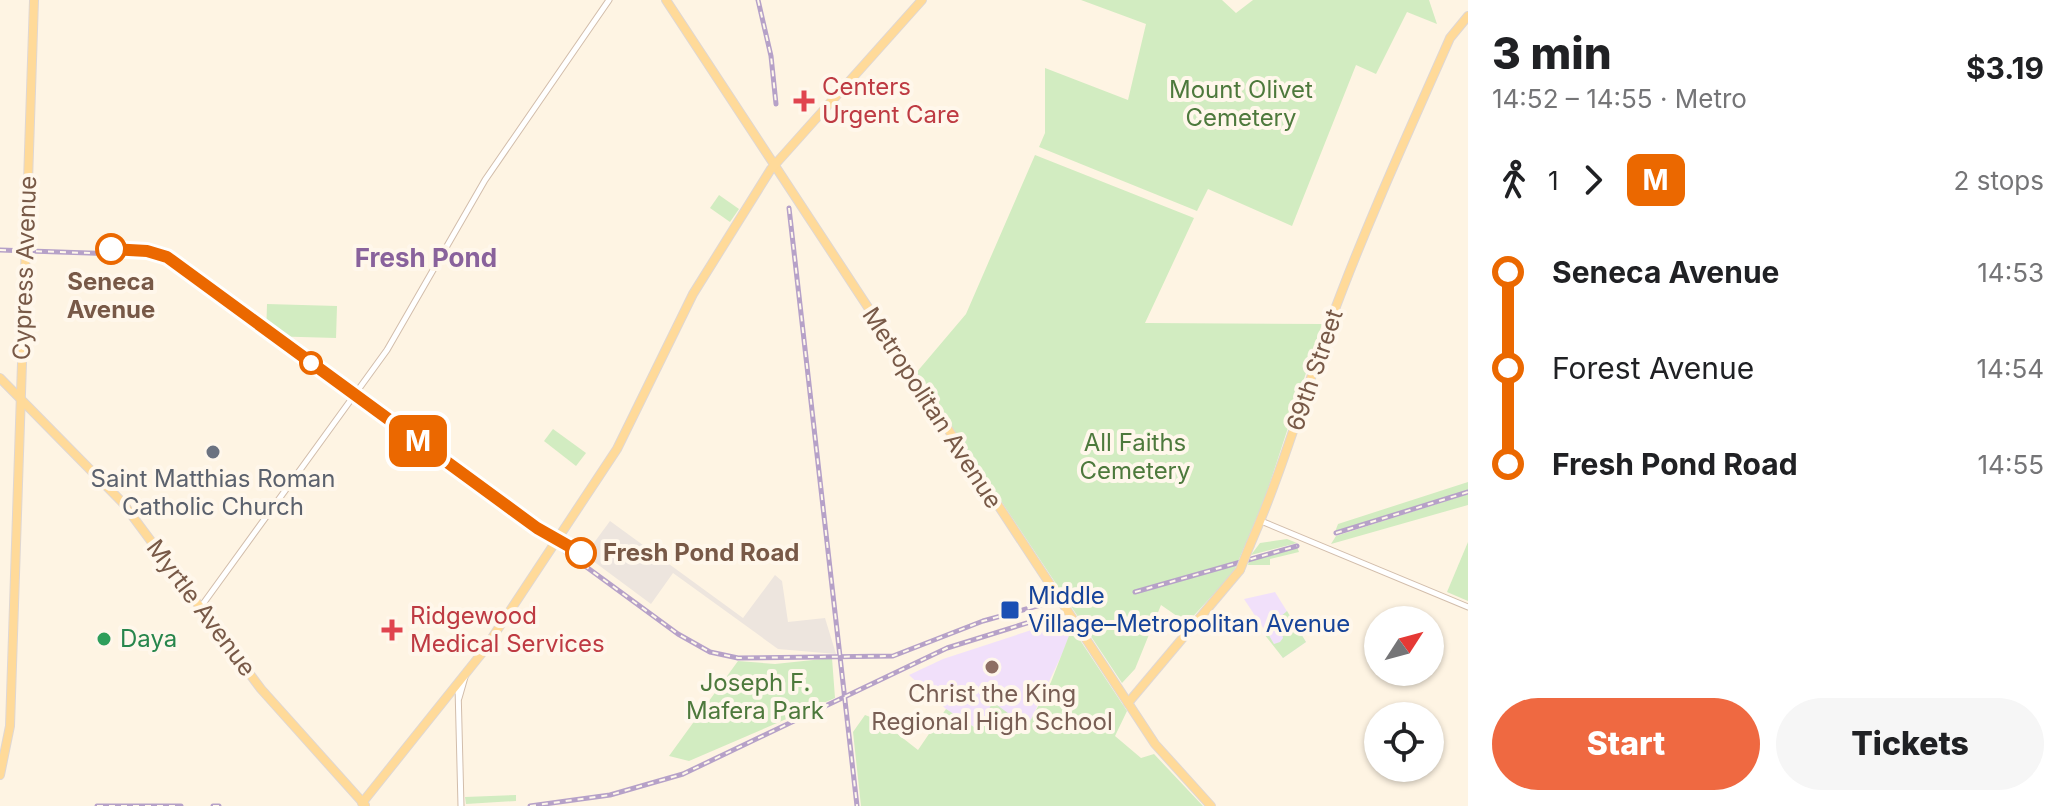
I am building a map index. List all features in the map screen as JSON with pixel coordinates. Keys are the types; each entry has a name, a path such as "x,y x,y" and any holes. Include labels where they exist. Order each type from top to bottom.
{"main road":[{"name":"Cypress Avenue","path":"0,775 10,726 34,0"},
{"name":"Metropolitan Avenue","path":"666,0 1161,752 1211,806"},
{"path":"364,804 466,673 619,446 693,294 774,166 922,0"},
{"name":"69th Street","path":"1128,703 1240,570 1261,521 1332,316 1450,38 1468,16"},
{"name":"Myrtle Avenue","path":"0,378 122,502 261,689 364,804"}],"street":[{"path":"200,608 387,350 485,180 609,0"},
{"path":"1261,521 1468,607"},
{"path":"459,699 466,673"},
{"path":"458,683 461,806"}],"shaded area":[{"path":"610,521 743,618 775,575 782,581 788,622 825,618 836,654 778,649 673,573 651,604 585,555"},
{"path":"1275,592 1306,642 1283,658 1244,599"},
{"name":"Christ the King Regional High School","path":"1065,619 1072,628 1027,728 977,729 946,709 909,675 943,659"}],"green space":[{"name":"Mount Olivet Cemetery","path":"1081,0 1222,0 1236,13 1253,0 1429,0 1437,24 1407,12 1376,74 1356,65 1292,226 1208,189 1197,211 1039,147 1045,133 1045,68 1128,100 1146,24"},
{"name":"All Faiths Cemetery","path":"1035,155 1194,218 1145,323 1322,324 1263,504 1233,573 1187,623 1161,605 1135,669 1122,683 916,373 966,314"},
{"path":"719,195 739,209 730,222 710,208"},
{"path":"267,304 337,306 336,338 266,336"},
{"path":"553,429 586,453 576,466 544,441"},
{"path":"1468,482 1468,491 1335,532 1338,524"},
{"path":"1468,494 1468,505 1331,544 1336,536"},
{"path":"1287,539 1297,543 1251,555 1260,543"},
{"path":"1468,542 1468,601 1447,592"},
{"path":"1297,547 1299,552 1270,559 1270,565 1248,565 1249,561"},
{"path":"1287,611 1306,642 1283,658 1264,634 1267,632 1274,644 1280,642 1283,638 1279,618"},
{"path":"1072,628 1127,711 1115,736 1141,758 1154,754 1203,806 861,806 853,732 865,715 881,721 918,750 946,709 977,729 993,702 1027,727 1051,682"},
{"name":"Joseph F. Mafera Park","path":"832,658 835,698 689,761 669,756 738,661 775,664"},
{"path":"516,795 516,801 466,804 465,797"}],"railway":[{"path":"758,0 771,56 776,104"},
{"path":"789,208 857,806"},
{"path":"0,250 148,255 168,261 678,634 710,652 738,658 893,656 983,621 1044,604"},
{"path":"1336,533 1468,492"},
{"path":"1135,592 1297,546"},
{"path":"530,806 610,795 683,774 947,648 1046,617"},
{"path":"97,806 181,806"},
{"path":"213,806 219,806"}],"metro line":[{"name":"M","path":"111,249 147,251 167,257 537,528 581,553"}],"place":[{"name":"Centers Urgent Care","path":"804,101"},
{"name":"Seneca Avenue","path":"111,249"},
{"name":"Saint Matthias Roman Catholic Church","path":"213,452"},
{"name":"Fresh Pond Road","path":"581,553"},
{"name":"Middle Village–Metropolitan Avenue","path":"1010,610"},
{"name":"Ridgewood Medical Services","path":"392,630"},
{"name":"Daya","path":"104,639"},
{"name":"Christ the King Regional High School","path":"992,667"}],"district":[{"name":"Fresh Pond","path":"426,258"}]}
